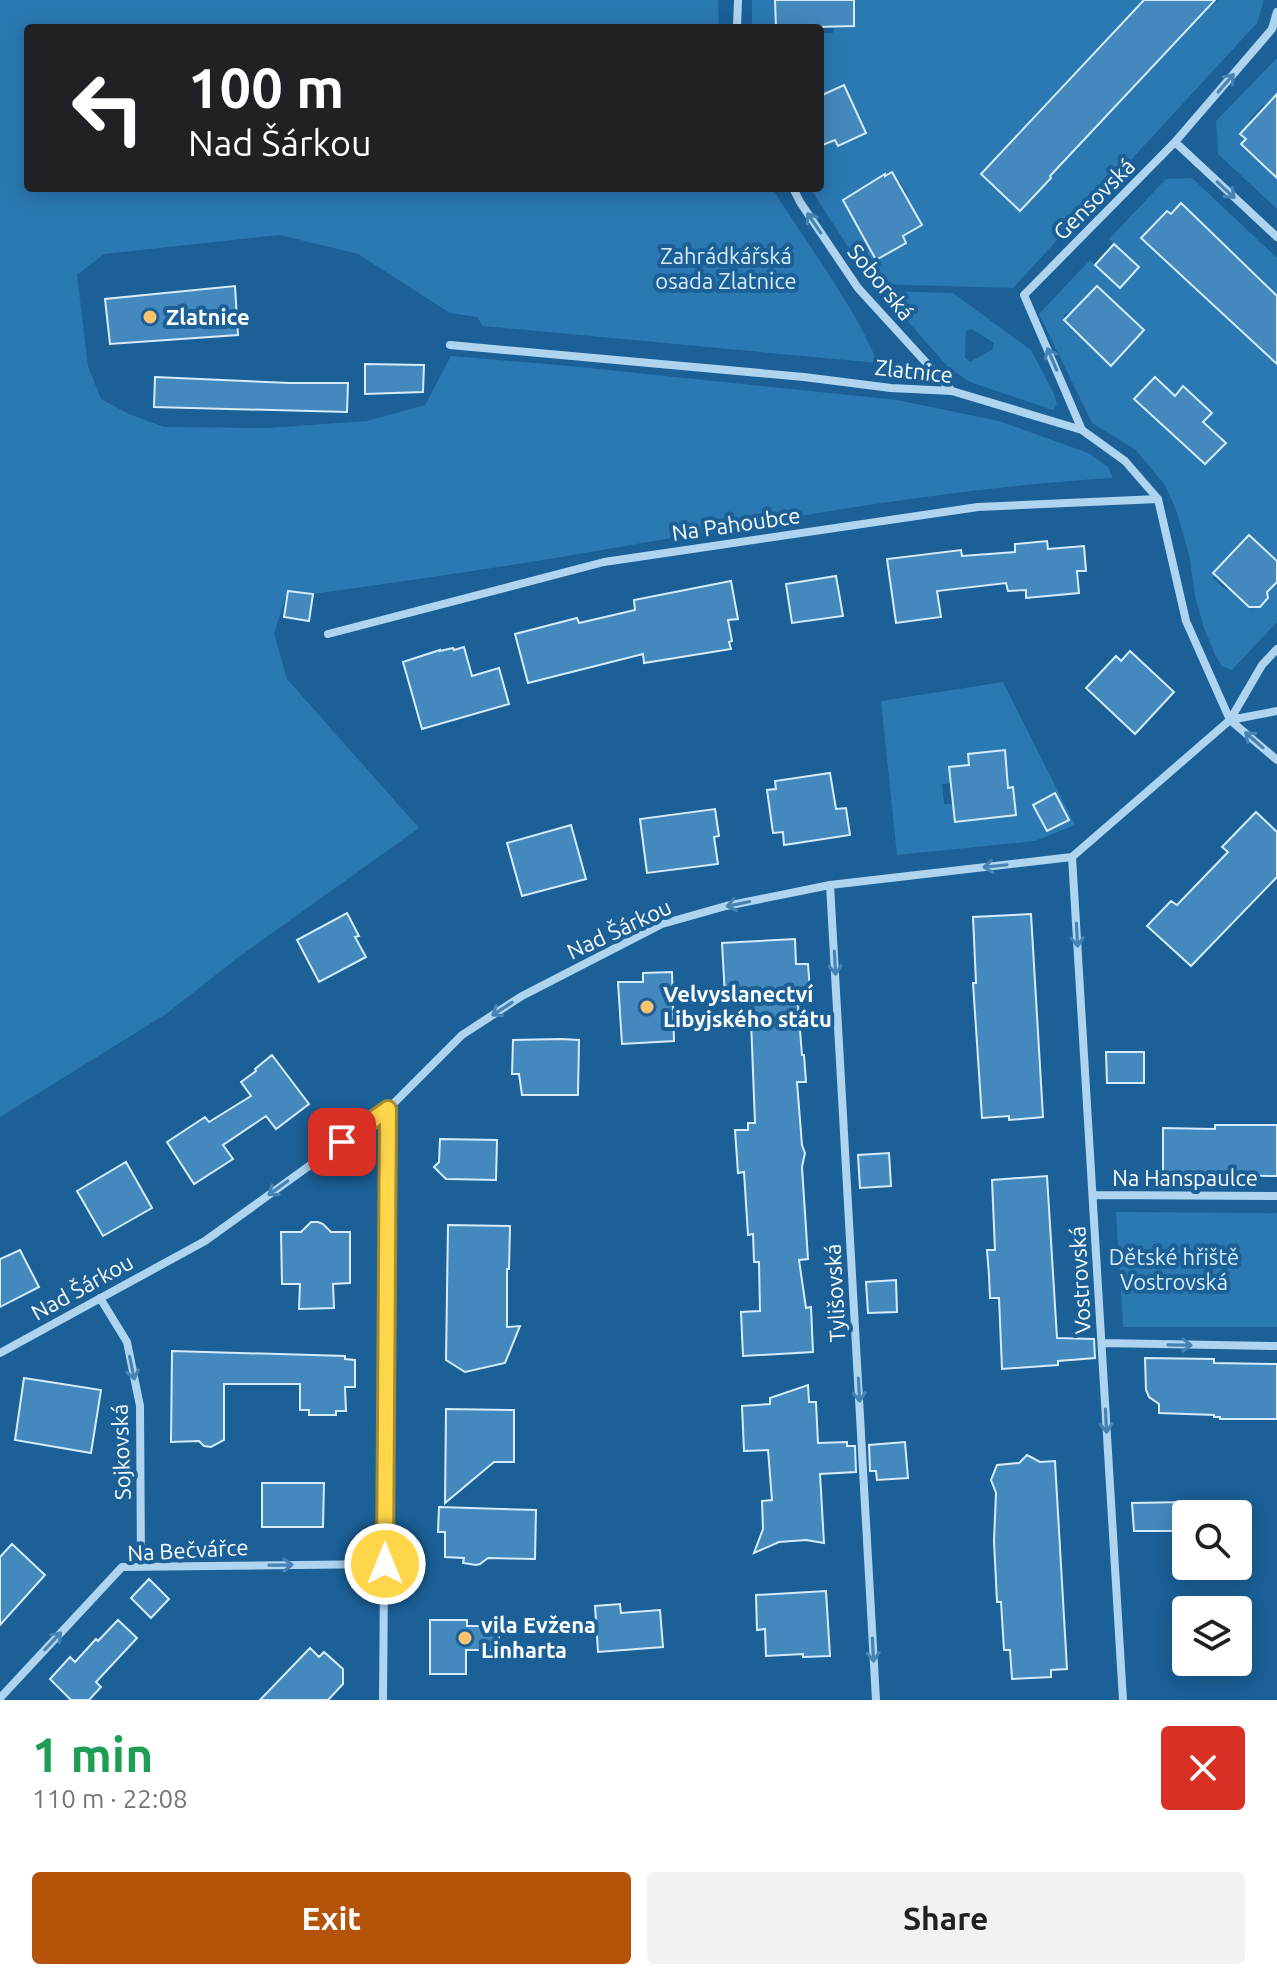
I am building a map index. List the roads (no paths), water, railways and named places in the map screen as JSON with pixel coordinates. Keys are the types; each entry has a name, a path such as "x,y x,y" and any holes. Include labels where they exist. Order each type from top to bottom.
{"street":[{"path":"737,24 738,0"},
{"name":"Gensovská","path":"1082,430 1024,295 1175,142 1272,29 1277,12"},
{"path":"1175,142 1277,237"},
{"name":"Soborská","path":"795,192 858,288 952,391"},
{"name":"Zlatnice","path":"450,345 804,377 891,388 952,391 1082,430 1125,461 1158,499 1186,621 1230,720"},
{"name":"Na Pahoubce","path":"328,634 604,562 978,507 1158,499"},
{"path":"1072,857 1230,720 1262,665 1277,649"},
{"path":"1230,720 1277,711"},
{"path":"1230,720 1277,760"},
{"name":"Nad Šárkou","path":"0,1353 205,1241 388,1109 462,1035 522,996 662,924 726,906 830,885 1072,857"},
{"name":"Vostrovská","path":"1072,857 1123,1700"},
{"name":"Tylišovská","path":"830,885 876,1700"},
{"path":"383,1700 388,1109"},
{"name":"Na Hanspaulce","path":"1093,1195 1277,1196"},
{"name":"Sojkovská","path":"100,1298 127,1342 140,1406 141,1566"},
{"path":"1102,1343 1277,1346"},
{"name":"Na Bečvářce","path":"0,1698 122,1567 385,1564"}],"place":[{"name":"Zlatnice","path":"150,317"},
{"name":"Velvyslanectví Libyjského státu","path":"647,1007"},
{"name":"vila Evžena Linharta","path":"465,1638"}],"park label":[{"name":"Zahrádkářská osada Zlatnice","path":"726,268"},
{"name":"Dětské hřiště Vostrovská","path":"1174,1270"}]}
